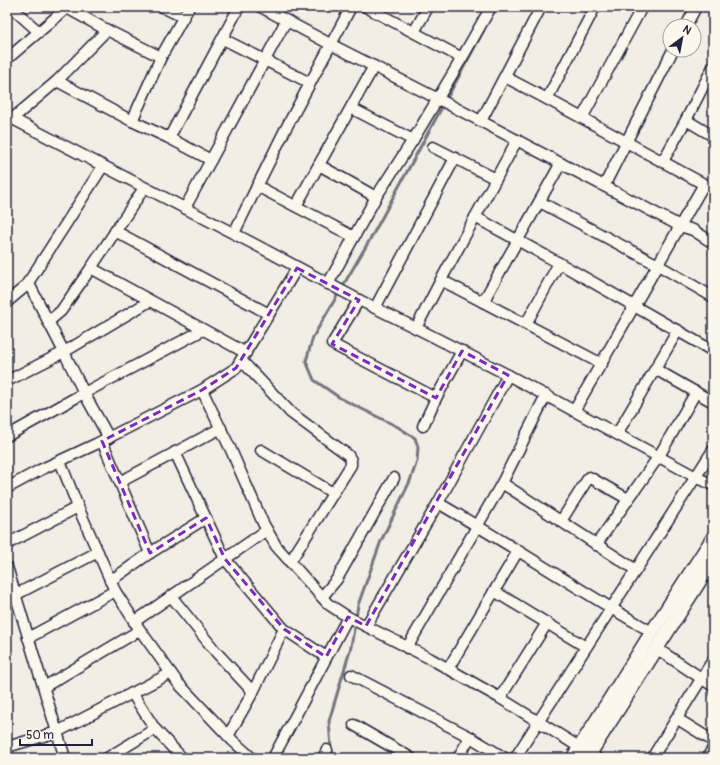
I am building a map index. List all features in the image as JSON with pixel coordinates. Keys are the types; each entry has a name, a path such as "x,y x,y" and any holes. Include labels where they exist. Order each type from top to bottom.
{"street":[{"path":"11,7 39,32"},
{"path":"162,7 183,17"},
{"path":"132,121 161,57 189,7"},
{"path":"169,138 239,7"},
{"path":"261,7 330,44 482,121 680,226 692,230 713,243"},
{"path":"234,234 330,44 351,7"},
{"path":"366,7 462,58"},
{"path":"414,32 428,7"},
{"path":"336,288 354,237 376,197 413,140 443,101 462,58 491,7"},
{"path":"482,121 541,7"},
{"path":"547,99 595,7"},
{"path":"582,118 642,7"},
{"path":"690,18 696,7"},
{"path":"7,59 67,8 161,57"},
{"path":"185,208 286,21"},
{"path":"107,30 57,81 9,118 185,208 359,300 462,351 713,485"},
{"path":"223,39 310,83"},
{"path":"604,186 669,58"},
{"path":"296,206 374,66"},
{"path":"663,161 713,68"},
{"path":"505,77 708,186 680,226 574,411"},
{"path":"57,81 132,121 211,160"},
{"path":"351,108 413,140"},
{"path":"686,120 713,136"},
{"path":"416,328 517,140"},
{"path":"433,147 496,179"},
{"path":"375,308 455,158"},
{"path":"483,302 561,163"},
{"path":"319,165 376,197"},
{"path":"7,302 26,286 102,166"},
{"path":"258,186 354,237"},
{"path":"48,322 61,311 144,188"},
{"path":"540,202 658,265 713,297"},
{"path":"475,217 713,350"},
{"path":"116,231 269,314"},
{"path":"526,324 559,263"},
{"path":"91,268 204,330 244,356 291,413 348,455 351,460 351,465 290,562"},
{"path":"7,488 106,440 202,390 236,368 297,268"},
{"path":"441,280 602,364"},
{"path":"28,282 64,352 106,440 120,482 150,553"},
{"path":"359,300 332,344 436,398"},
{"path":"7,382 64,352 150,301"},
{"path":"7,436 84,393 204,330"},
{"path":"617,434 678,330"},
{"path":"423,426 436,398 462,351"},
{"path":"655,369 713,402"},
{"path":"273,758 326,657 357,622 438,503 508,375"},
{"path":"202,390 221,428 266,530 276,546 328,604 357,622 448,669 500,698 538,722 585,755"},
{"path":"596,545 658,456 696,392"},
{"path":"407,648 502,483 546,396"},
{"path":"120,482 221,428"},
{"path":"261,450 333,493"},
{"path":"515,758 713,450"},
{"path":"175,452 224,559 284,629 326,657"},
{"path":"60,461 78,507 115,591 137,626 178,683 228,736 252,758"},
{"path":"561,521 589,477 628,499"},
{"path":"322,597 337,579 394,478"},
{"path":"502,483 636,570"},
{"path":"438,503 652,632"},
{"path":"7,544 78,507"},
{"path":"110,580 206,518"},
{"path":"44,687 137,626 172,596 266,530"},
{"path":"585,755 652,632 713,538"},
{"path":"448,669 518,551"},
{"path":"15,595 98,552"},
{"path":"585,755 713,560"},
{"path":"7,567 65,758"},
{"path":"28,638 115,591"},
{"path":"494,591 586,647"},
{"path":"172,596 216,652 253,692"},
{"path":"500,698 547,623"},
{"path":"228,736 253,692 284,629"},
{"path":"656,648 713,686"},
{"path":"652,758 701,677 713,660"},
{"path":"7,747 57,732 171,673"},
{"path":"351,675 470,737 505,758"},
{"path":"132,693 155,729 182,758"},
{"path":"676,718 713,741"},
{"path":"354,725 411,758"},
{"path":"107,758 155,729"},
{"path":"458,758 470,737"},
{"path":"706,758 713,748"}],"highlighted area":[{"path":"297,268 359,300 332,344 436,398 462,351 508,375 366,626 348,617 326,657 284,629 225,559 206,518 150,553 102,441 202,390 236,368"}],"waterway":[{"path":"334,758 331,748 329,721 351,647 358,605 381,541 410,481 417,461 418,447 415,438 398,427 340,398 314,380 306,361 313,337 372,236 484,30"}]}
